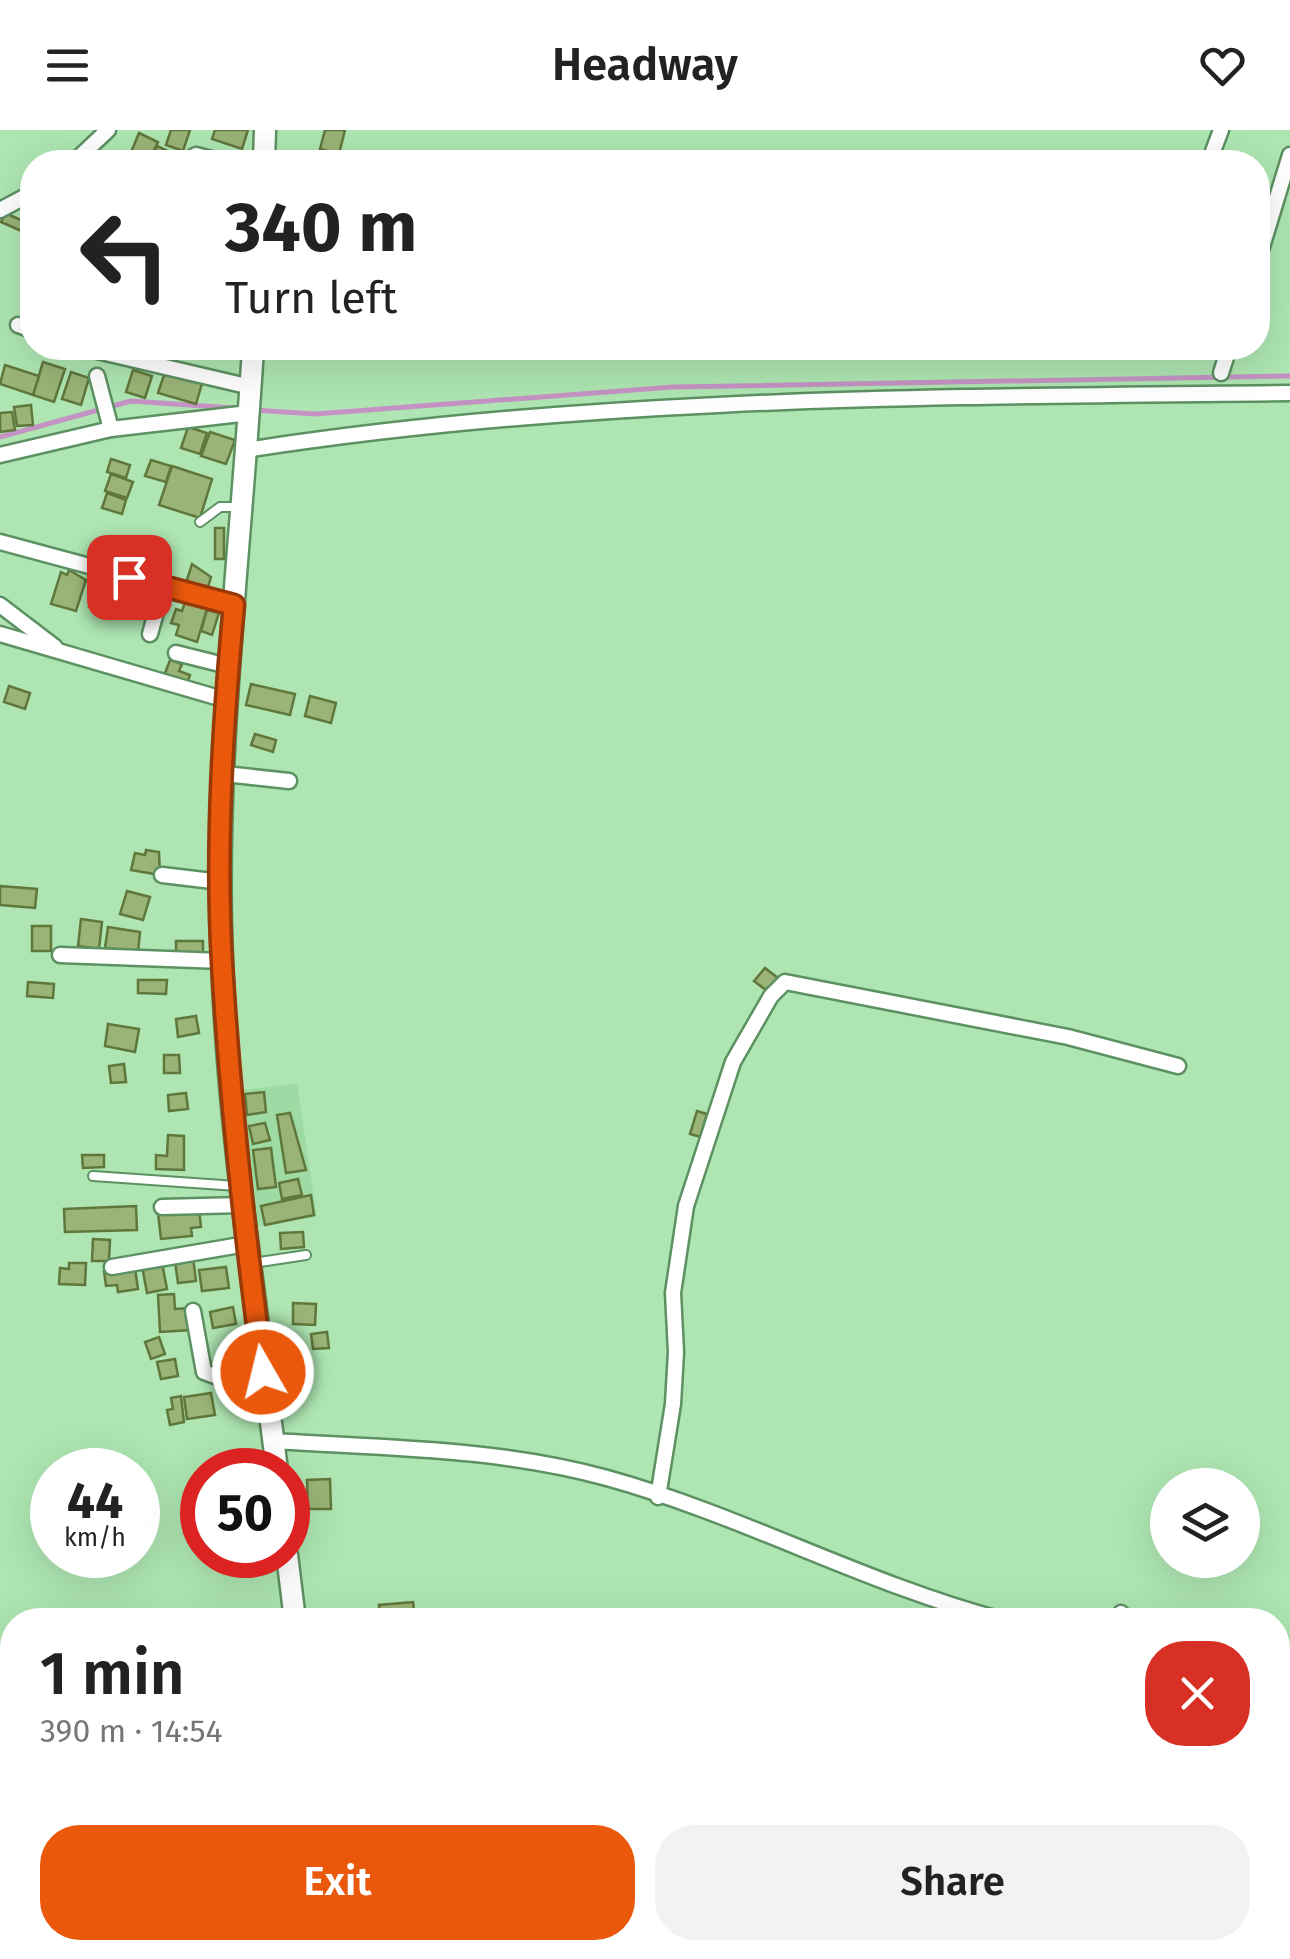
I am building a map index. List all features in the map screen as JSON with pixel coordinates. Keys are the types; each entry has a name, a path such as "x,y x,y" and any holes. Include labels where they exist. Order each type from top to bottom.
{"main road":[{"path":"252,360 226,700 222,961 247,1254 274,1448"},
{"path":"290,1578 294,1608"}],"street":[{"path":"87,150 108,130"},
{"path":"1270,221 1290,155"},
{"path":"134,360 250,388"},
{"path":"1221,373 1225,360"},
{"path":"97,376 111,429"},
{"path":"246,450 389,428 570,411 1290,393"},
{"path":"0,455 111,429 249,412"},
{"path":"1,546 234,605"},
{"path":"150,634 163,587"},
{"path":"0,605 62,652"},
{"path":"0,635 226,700"},
{"path":"176,653 228,666"},
{"path":"225,774 289,781"},
{"path":"162,874 221,882"},
{"path":"60,955 222,961"},
{"path":"658,1497 672,1404 676,1352 673,1293 686,1206 733,1062 771,996 785,982 1052,1034 1178,1066"},
{"path":"162,1207 242,1196"},
{"path":"112,1267 247,1254"},
{"path":"193,1311 204,1372 223,1379 263,1372"},
{"path":"273,1441 507,1457 609,1478 958,1608"}],"lane":[{"path":"200,522 220,507 242,507"},
{"path":"93,1176 242,1196"},
{"path":"247,1254 306,1255"}],"shaded area":[{"path":"297,1083 317,1217 251,1228 237,1091"}],"building":[{"path":"171,130 190,130 183,150 166,145"},
{"path":"215,130 248,130 242,149 212,139"},
{"path":"325,130 345,130 340,150 320,149"},
{"path":"139,133 158,142 154,150 132,150"},
{"path":"5,213 20,220 20,230 1,222"},
{"path":"43,362 65,369 54,402 33,395"},
{"path":"5,365 39,376 33,395 0,384"},
{"path":"166,369 203,380 196,404 158,393"},
{"path":"133,370 152,376 145,398 126,392"},
{"path":"71,372 89,378 81,405 62,399"},
{"path":"31,405 33,425 17,426 14,407"},
{"path":"12,412 15,430 0,432 0,413"},
{"path":"188,427 207,433 200,454 181,448"},
{"path":"210,432 235,440 226,464 201,456"},
{"path":"111,459 130,465 126,478 107,472"},
{"path":"151,460 171,466 166,482 145,476"},
{"path":"172,466 212,479 200,518 159,505"},
{"path":"111,474 133,482 127,498 105,491"},
{"path":"107,493 126,500 122,514 102,508"},
{"path":"215,528 224,528 224,559 215,559"},
{"path":"192,564 211,577 206,593 185,586"},
{"path":"69,570 86,580 76,611 51,604 61,572 67,575"},
{"path":"99,578 114,583 104,612 89,607"},
{"path":"185,602 207,609 197,642 176,635 179,625 171,623 176,609 182,611"},
{"path":"207,610 219,613 212,635 201,631"},
{"path":"170,660 182,664 179,671 190,675 187,684 164,676"},
{"path":"251,684 295,694 290,715 246,705"},
{"path":"9,686 30,693 25,709 4,702"},
{"path":"310,696 336,703 331,723 305,716"},
{"path":"255,734 276,740 273,752 251,745"},
{"path":"146,850 159,852 160,875 131,870 135,853 145,855"},
{"path":"0,886 37,889 35,908 0,905"},
{"path":"127,891 150,897 143,920 120,914"},
{"path":"81,919 102,922 99,949 78,946"},
{"path":"32,926 51,926 51,951 32,951"},
{"path":"108,927 140,932 138,952 105,948"},
{"path":"176,941 203,941 203,957 176,958"},
{"path":"765,968 778,978 767,991 754,981"},
{"path":"138,980 167,980 166,994 138,993"},
{"path":"28,982 54,984 53,998 27,996"},
{"path":"196,1016 199,1033 178,1037 176,1019"},
{"path":"108,1024 139,1029 135,1052 105,1046"},
{"path":"164,1055 179,1055 180,1073 164,1073"},
{"path":"124,1064 126,1082 111,1083 109,1066"},
{"path":"264,1092 266,1112 247,1115 245,1094"},
{"path":"186,1093 188,1109 169,1111 168,1095"},
{"path":"697,1111 707,1114 700,1137 690,1134"},
{"path":"290,1113 306,1170 286,1173 277,1115"},
{"path":"265,1123 270,1140 253,1144 249,1126"},
{"path":"168,1135 184,1136 184,1170 156,1169 156,1155 167,1156"},
{"path":"271,1148 276,1187 258,1189 253,1150"},
{"path":"82,1155 104,1155 104,1167 83,1168"},
{"path":"298,1179 302,1195 282,1199 279,1183"},
{"path":"311,1195 314,1215 265,1225 261,1206"},
{"path":"136,1206 137,1230 65,1232 64,1209"},
{"path":"199,1209 201,1227 191,1228 192,1236 161,1239 158,1213"},
{"path":"303,1232 304,1247 281,1249 280,1233"},
{"path":"93,1239 110,1240 109,1261 92,1261"},
{"path":"193,1257 196,1281 178,1283 175,1262"},
{"path":"69,1263 86,1263 85,1285 59,1284 60,1268 69,1269"},
{"path":"162,1263 167,1289 147,1293 142,1266"},
{"path":"226,1267 229,1288 202,1291 199,1270"},
{"path":"135,1268 138,1289 118,1292 117,1285 106,1286 104,1271"},
{"path":"174,1294 175,1309 191,1308 192,1330 160,1332 158,1295"},
{"path":"293,1303 316,1304 315,1325 293,1324"},
{"path":"233,1307 236,1324 213,1328 210,1312"},
{"path":"327,1332 329,1348 313,1349 311,1334"},
{"path":"159,1337 165,1354 151,1359 145,1342"},
{"path":"175,1359 178,1376 161,1379 157,1362"},
{"path":"211,1393 215,1415 187,1419 184,1397"},
{"path":"181,1396 184,1422 170,1425 167,1410 173,1409 171,1398"},
{"path":"330,1479 331,1509 310,1509 310,1480"},
{"path":"413,1602 414,1608 379,1608"}],"waterway":[{"path":"254,410 315,414 673,387 1290,376"},
{"path":"0,437 131,401 233,408"}],"route":[{"path":"129,577 234,605 226,700 222,961 246,1244 263,1372"}]}
